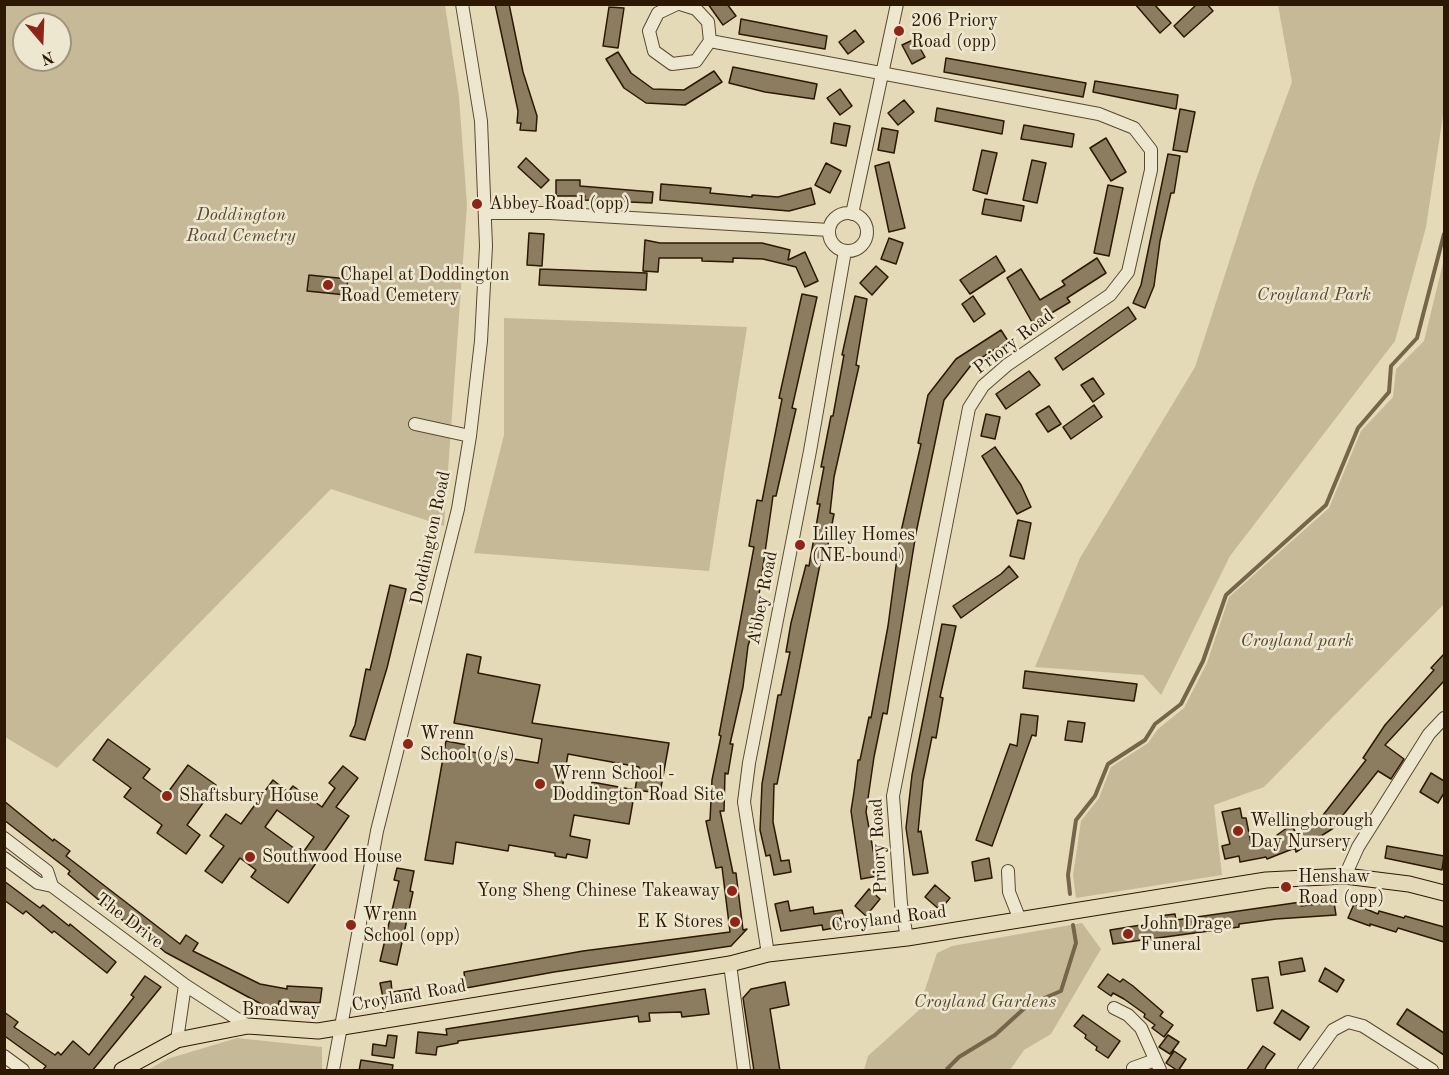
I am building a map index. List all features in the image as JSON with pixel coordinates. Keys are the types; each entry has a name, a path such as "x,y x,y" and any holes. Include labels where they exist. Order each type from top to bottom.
{"main road":[{"name":"Croyland Road","path":"340,1028 730,964 768,954 907,938 1266,880 1345,876 1409,884 1444,893"},
{"name":"Broadway","path":"122,1071 177,1040 248,1026 310,1031 340,1028"}],"street":[{"name":"Doddington Road","path":"333,1071 340,1028 351,984 377,831 455,521 470,436 481,341 485,213 481,121 462,4"},
{"path":"679,4 696,9 708,22 710,41 696,61 672,64 654,51 649,31 658,13 679,4"},
{"path":"852,214 897,4"},
{"name":"Priory Road","path":"710,41 1099,114 1134,128 1151,150 1151,170 1128,272 1110,296 991,379 969,408 893,796 901,904 907,938"},
{"path":"485,213 550,213 829,230"},
{"path":"852,214 862,220 866,236 857,249 845,251 833,244 829,230 836,219 852,214"},
{"name":"Abbey Road","path":"768,954 744,802 748,763 810,451 845,251"},
{"path":"415,424 470,436"},
{"path":"1345,876 1358,847 1424,742 1444,718"},
{"name":"The Drive","path":"4,838 48,871 52,886"},
{"name":"The Drive","path":"4,858 38,883 52,886 185,985 248,1026"},
{"path":"1008,871 1009,892 1020,920"},
{"path":"730,964 744,1071"},
{"path":"177,1040 185,985"},
{"path":"1114,1008 1128,1015 1141,1028 1157,1065 1133,1068"},
{"path":"1304,1071 1333,1030 1348,1022 1363,1026 1432,1071"},
{"path":"4,1056 23,1071"}],"green space":[{"name":"Doddington Road Cemetry","path":"4,5 445,5 459,97 467,205 444,526 331,489 57,768 5,737"},
{"name":"Croyland Park","path":"1278,5 1444,5 1444,109 1426,227 1395,341 1230,556 1161,695 1143,675 1035,667 1080,558 1195,367 1254,185 1292,82"},
{"name":"Croyland park","path":"1444,259 1444,604 1264,787 1214,805 1222,875 1076,898 1073,875 1081,821 1099,798 1111,767 1148,743 1158,729 1184,708 1207,663 1229,597 1329,508 1361,431 1393,397 1396,369 1424,341"},
{"path":"504,318 747,327 709,571 474,553 504,435"},
{"name":"Croyland Gardens","path":"1082,923 1101,949 1051,1034 1024,1050 1010,1070 864,1070 868,1056 918,1011 937,953 952,946"},
{"path":"237,1038 322,1047 322,1070 148,1070 167,1059"}],"building":[{"path":"495,4 509,4 523,72 537,116 536,131 520,130 521,123 517,123 518,111"},
{"path":"708,4 727,4 736,16 723,25"},
{"path":"1135,4 1154,4 1171,23 1160,33"},
{"path":"1197,4 1207,4 1213,11 1184,37 1174,26"},
{"path":"609,7 624,8 618,48 603,46"},
{"path":"741,19 827,36 825,49 739,34"},
{"path":"855,30 864,42 848,54 839,42"},
{"path":"915,39 925,57 912,64 902,45"},
{"path":"618,52 631,73 653,89 684,90 714,71 722,82 685,105 646,103 624,88 606,59"},
{"path":"946,58 1086,83 1083,97 944,72"},
{"path":"733,67 817,84 814,99 765,92 729,83"},
{"path":"1095,81 1178,95 1176,109 1093,92"},
{"path":"840,89 852,106 840,115 827,98"},
{"path":"904,100 914,112 898,125 888,113"},
{"path":"937,108 1004,121 1002,134 935,121"},
{"path":"1180,109 1195,112 1187,152 1173,150"},
{"path":"834,123 850,126 846,146 831,143"},
{"path":"1024,125 1074,134 1072,147 1021,139"},
{"path":"882,128 898,131 894,153 878,150"},
{"path":"1106,138 1126,172 1111,181 1090,148"},
{"path":"982,150 997,153 987,194 973,190"},
{"path":"1168,154 1180,156 1174,193 1171,193 1160,241 1154,286 1145,308 1133,303 1141,285"},
{"path":"526,158 549,180 541,188 518,167"},
{"path":"1032,160 1046,163 1037,203 1023,200"},
{"path":"889,162 905,228 889,232 875,166"},
{"path":"826,163 841,171 830,193 815,185"},
{"path":"556,180 580,180 580,186 653,192 652,203 584,200 585,196 556,196"},
{"path":"661,184 711,188 710,193 752,197 752,195 778,197 811,188 815,204 789,211 660,200"},
{"path":"1108,185 1123,188 1109,256 1094,253"},
{"path":"985,199 1024,206 1021,221 982,214"},
{"path":"529,233 544,234 542,266 527,265"},
{"path":"889,238 903,243 896,264 881,259"},
{"path":"645,240 660,243 762,243 790,250 788,260 805,252 818,281 805,287 796,267 763,259 733,258 733,262 702,261 702,258 659,258 658,272 643,271"},
{"path":"996,256 1005,271 970,294 960,280"},
{"path":"1097,258 1106,273 1067,298 1070,302 1033,324 1007,278 1021,269 1040,300 1065,285 1062,281"},
{"path":"876,266 888,277 872,295 860,283"},
{"path":"540,269 647,273 646,290 539,285"},
{"name":"Chapel at Doddington Road Cemetery","path":"309,275 348,279 346,295 307,291"},
{"path":"802,294 817,297 792,408 796,409 776,496 773,496 755,623 748,646 743,687 730,744 733,744 728,774 725,773 724,811 720,811 733,873 736,873 743,930 747,929 731,946 554,972 466,988 464,972 583,951 730,932 722,867 716,868 706,821 710,820 712,780 721,736 719,735 754,547 749,546 757,500 762,501 782,399 779,398"},
{"path":"855,296 867,299 856,365 859,366 834,477 830,513 834,514 825,560 821,559 777,784 774,784 773,822 781,861 789,860 791,872 774,875 770,855 766,856 760,830 762,784 778,695 781,695 790,652 786,652 791,623 806,565 809,566 820,504 817,504 824,467 821,467 831,416 833,416 844,355 842,355"},
{"path":"973,296 985,314 974,322 962,304"},
{"path":"1128,307 1136,319 1063,370 1055,358"},
{"path":"1001,330 1008,341 972,364 944,400 916,533 887,714 883,713 866,812 878,876 861,879 851,811 858,760 860,760 869,717 871,718 888,626 900,536 921,444 918,443 928,395 956,359"},
{"path":"1029,371 1040,385 1006,409 996,394"},
{"path":"1093,378 1104,394 1093,402 1081,385"},
{"path":"1094,405 1102,417 1071,439 1063,427"},
{"path":"1049,406 1061,424 1048,432 1036,414"},
{"path":"986,414 1000,417 995,439 981,436"},
{"path":"995,447 1021,485 1031,507 1017,514 982,456"},
{"path":"1018,520 1031,523 1024,559 1010,556"},
{"path":"1009,566 1018,577 961,618 953,606 1001,574"},
{"path":"390,585 406,589 387,668 365,740 350,736 355,725 366,669 370,670"},
{"path":"942,624 956,626 940,697 943,698 936,738 932,737 923,781 918,832 921,831 928,873 913,875 906,828 912,775"},
{"path":"467,654 481,657 478,673 540,685 532,723 669,743 660,793 635,790 629,824 574,815 570,836 590,840 587,858 567,854 566,858 555,856 555,853 509,845 508,851 456,842 453,864 425,860 446,741 467,745 466,751 538,763 542,739 454,723","holes":["568,754 639,767 635,790 592,782 590,794 562,789"]},
{"path":"1444,654 1444,681 1385,745 1404,759 1391,779 1378,771 1332,829 1296,852 1295,848 1267,859 1266,857 1240,862 1239,856 1225,859 1222,846 1230,844 1222,812 1240,808 1242,818 1246,818 1252,848 1280,840 1277,835 1291,825 1297,834 1311,825 1313,828 1366,760 1363,758 1385,725 1434,670 1431,668"},
{"path":"1025,671 1137,684 1134,701 1023,688"},
{"path":"1021,714 1038,716 1036,736 1032,735 992,846 976,840 1010,744 1017,746"},
{"path":"1068,721 1085,723 1082,742 1065,740"},
{"name":"Shaftsbury House","path":"108,739 150,769 143,778 166,795 188,765 216,785 187,825 200,835 186,854 157,833 162,825 124,797 131,788 93,760"},
{"path":"343,766 358,778 336,807 349,816 288,903 251,877 256,870 240,858 222,883 205,871 224,846 210,836 226,814 241,824 273,780 288,792 293,786 322,807 335,788 329,783","holes":["277,810 314,837 302,854 265,827"]},
{"path":"1431,773 1444,781 1444,793 1438,803 1420,792"},
{"path":"4,801 53,841 54,839 70,851 66,856 180,944 186,935 198,943 193,951 260,984 287,989 287,986 322,988 320,1003 279,1001 278,1008 263,1005 165,952 142,932 140,935 68,874 70,871 4,820"},
{"path":"1387,846 1444,856 1442,870 1385,858"},
{"path":"989,858 992,878 975,881 972,862"},
{"path":"397,868 414,871 410,891 413,892 397,965 380,961 399,881 394,880"},
{"path":"4,881 40,908 43,905 69,926 70,924 116,962 107,973 26,911 23,914 4,900"},
{"path":"935,885 950,898 940,910 925,897"},
{"path":"869,889 880,899 866,916 855,906"},
{"path":"788,901 790,911 813,907 814,914 842,910 845,926 823,930 822,925 781,931 775,904"},
{"path":"1301,902 1301,906 1334,902 1336,915 1276,919 1239,924 1239,927 1113,944 1110,930 1160,922 1159,916 1175,914 1176,920"},
{"path":"1354,904 1378,914 1379,911 1404,918 1405,916 1444,927 1444,942 1398,928 1396,932 1370,924 1370,926 1348,918"},
{"path":"1302,958 1305,971 1281,975 1279,962"},
{"path":"1325,968 1344,980 1337,992 1319,981"},
{"path":"1108,974 1120,982 1123,979 1163,1012 1160,1016 1173,1025 1164,1037 1152,1028 1155,1025 1144,1017 1145,1014 1124,999 1113,993 1111,996 1098,987"},
{"path":"145,976 161,987 92,1071 42,1071 46,1066 6,1037 4,1039 4,1012 18,1022 14,1027 55,1055 58,1052 61,1055 73,1041 89,1055 134,997 131,995"},
{"path":"1268,977 1273,1008 1257,1011 1252,979"},
{"path":"391,981 392,992 412,989 413,998 384,1003 380,983"},
{"path":"785,982 789,1005 770,1009 780,1071 754,1071 743,998 751,989"},
{"path":"705,989 709,1014 682,1017 681,1012 649,1013 650,1021 639,1022 638,1016 458,1041 458,1043 437,1047 436,1055 416,1053 418,1032 447,1035 446,1029"},
{"path":"1407,1009 1444,1033 1444,1055 1397,1024"},
{"path":"1282,1010 1309,1027 1300,1040 1274,1023"},
{"path":"1083,1015 1120,1041 1108,1058 1096,1050 1097,1047 1085,1038 1086,1035 1074,1026"},
{"path":"388,1035 397,1036 394,1058 372,1055 373,1044 386,1046"},
{"path":"1168,1035 1179,1042 1170,1054 1159,1047"},
{"path":"1263,1046 1275,1054 1264,1071 1246,1071"},
{"path":"1174,1051 1186,1059 1178,1071 1166,1063"},
{"path":"361,1060 393,1065 392,1071 359,1071"}],"waterway":[{"path":"1070,894 1068,875 1076,820 1095,796 1108,764 1145,740 1155,724 1181,704 1203,661 1226,595 1326,505 1358,428 1389,392 1391,366 1417,338 1444,234"},
{"path":"949,1070 947,1069 959,1057 995,1035 1028,1005 1061,991 1076,943 1073,925"}],"place":[{"name":"206 Priory Road (opp)","path":"899,31"},
{"name":"Abbey Road (opp)","path":"477,204"},
{"name":"Chapel at Doddington Road Cemetery","path":"328,285"},
{"name":"Lilley Homes (NE-bound)","path":"800,545"},
{"name":"Wrenn School (o/s)","path":"408,744"},
{"name":"Wrenn School - Doddington Road Site","path":"540,784"},
{"name":"Shaftsbury House","path":"167,796"},
{"name":"Wellingborough Day Nursery","path":"1238,831"},
{"name":"Southwood House","path":"250,857"},
{"name":"Henshaw Road (opp)","path":"1286,887"},
{"name":"Yong Sheng Chinese Takeaway","path":"732,891"},
{"name":"E K Stores","path":"735,922"},
{"name":"Wrenn School (opp)","path":"351,925"},
{"name":"John Drage Funeral","path":"1128,934"}]}
